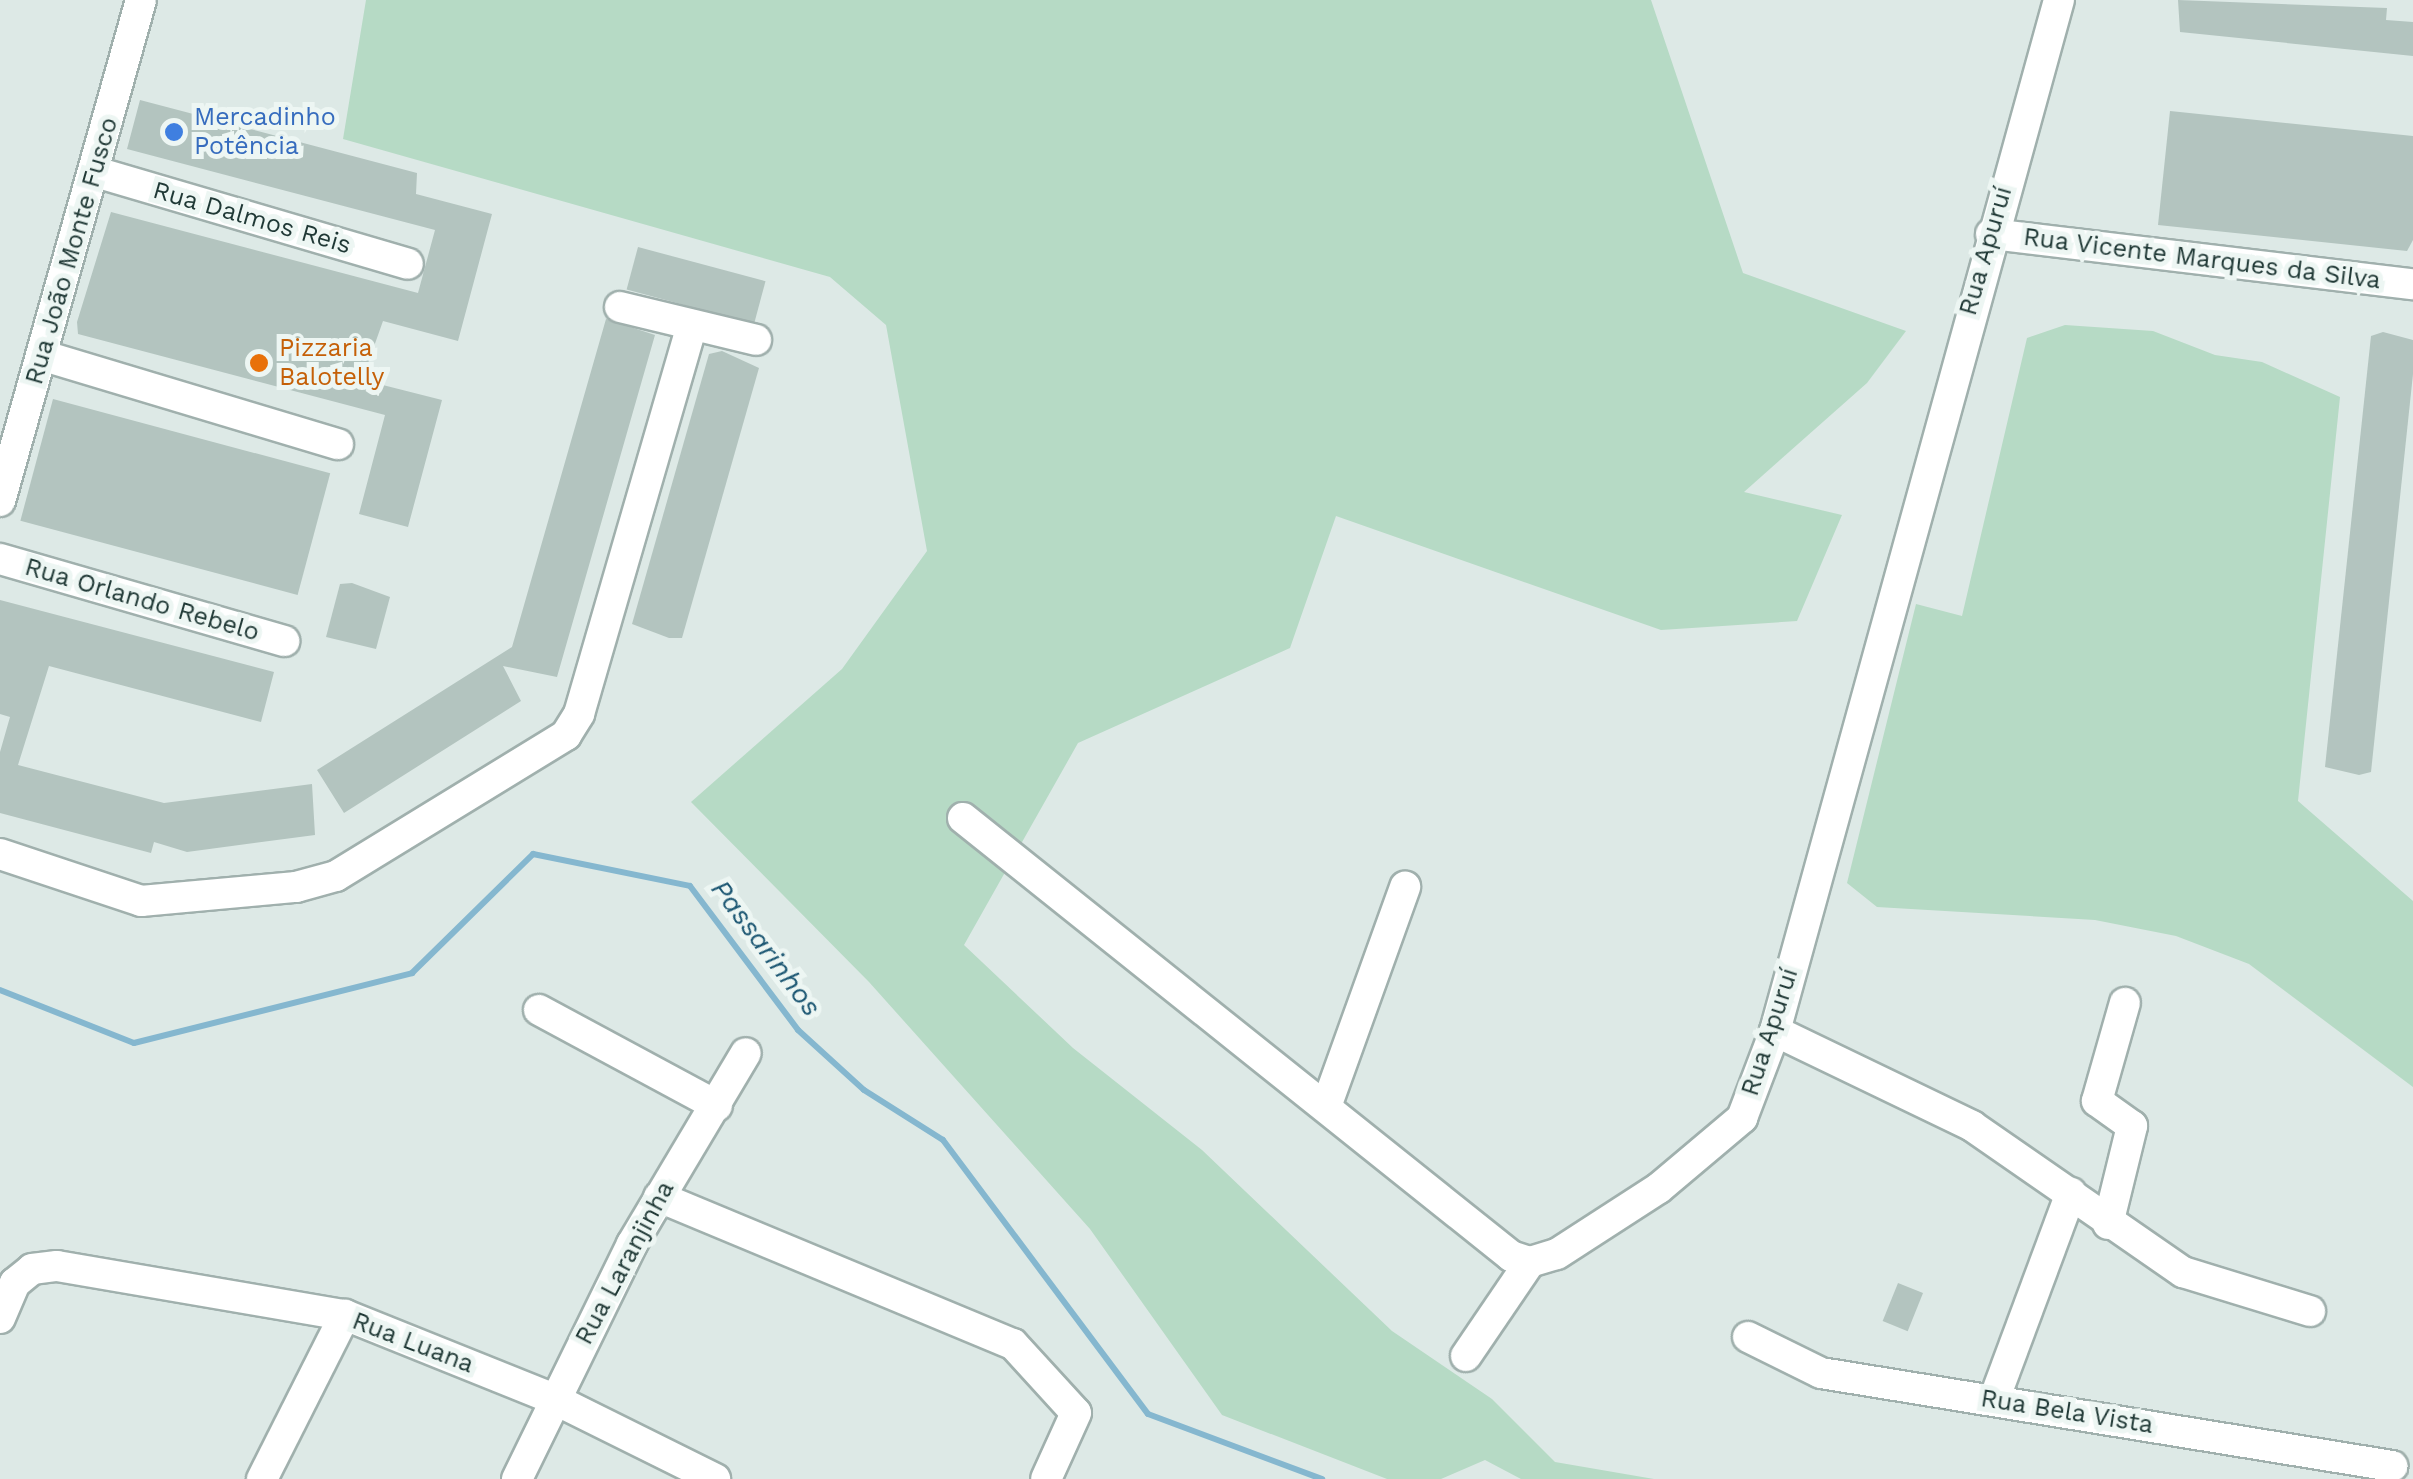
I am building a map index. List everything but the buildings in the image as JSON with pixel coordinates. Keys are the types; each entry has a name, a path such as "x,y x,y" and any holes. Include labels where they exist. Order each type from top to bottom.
{"street":[{"name":"Rua João Monte Fusco","path":"0,501 96,172 141,0"},
{"name":"Rua Apuruí","path":"1530,1262 1586,1239 1724,1139 1742,1118 1775,1031 1991,234 2059,0"},
{"name":"Rua Dalmos Reis","path":"96,172 408,264"},
{"name":"Rua Vicente Marques da Silva","path":"1991,234 2413,284"},
{"path":"620,307 756,340"},
{"path":"0,854 141,901 296,886 336,876 566,734 579,714 692,325"},
{"path":"44,356 338,444"},
{"name":"Rua Orlando Rebelo","path":"0,559 284,642"},
{"path":"963,818 1327,1104 1496,1245 1530,1262 1466,1356"},
{"path":"1327,1104 1406,887"},
{"path":"2108,1224 2132,1126 2096,1101 2125,1004"},
{"path":"539,1010 717,1106"},
{"path":"1775,1031 1972,1126 2071,1193 2108,1224 2214,1287 2310,1311"},
{"name":"Rua Laranjinha","path":"517,1479 660,1197 746,1054"},
{"path":"1994,1400 2071,1193"},
{"path":"660,1197 1013,1344 1076,1413 1046,1479"},
{"name":"Rua Luana","path":"0,1318 15,1282 32,1269 82,1267 345,1316 554,1400 715,1479"},
{"path":"262,1479 345,1316"},
{"name":"Rua Bela Vista","path":"1748,1337 1821,1374 2392,1466"}],"green space":[{"path":"366,0 1651,0 1743,273 1906,331 1867,383 1744,492 1842,515 1797,621 1661,630 1336,516 1290,648 1078,743 964,945 1073,1048 1202,1150 1392,1331 1492,1399 1555,1462 1654,1479 1521,1479 1485,1460 1441,1479 1387,1479 1222,1415 1090,1229 869,982 691,802 842,669 927,551 886,325 830,277 343,139"},
{"path":"2065,325 2153,331 2215,355 2262,362 2340,397 2298,801 2413,901 2413,1087 2249,964 2176,936 2095,920 1877,907 1847,883 1916,604 1962,616 2027,338"}],"waterway":[{"name":"Passarinhos","path":"0,990 134,1043 412,973 533,854 690,886 798,1030 864,1090 943,1140 1148,1414 1322,1479"}],"place":[{"name":"Mercadinho Potência","path":"174,132"},
{"name":"Pizzaria Balotelly","path":"259,363"}]}
